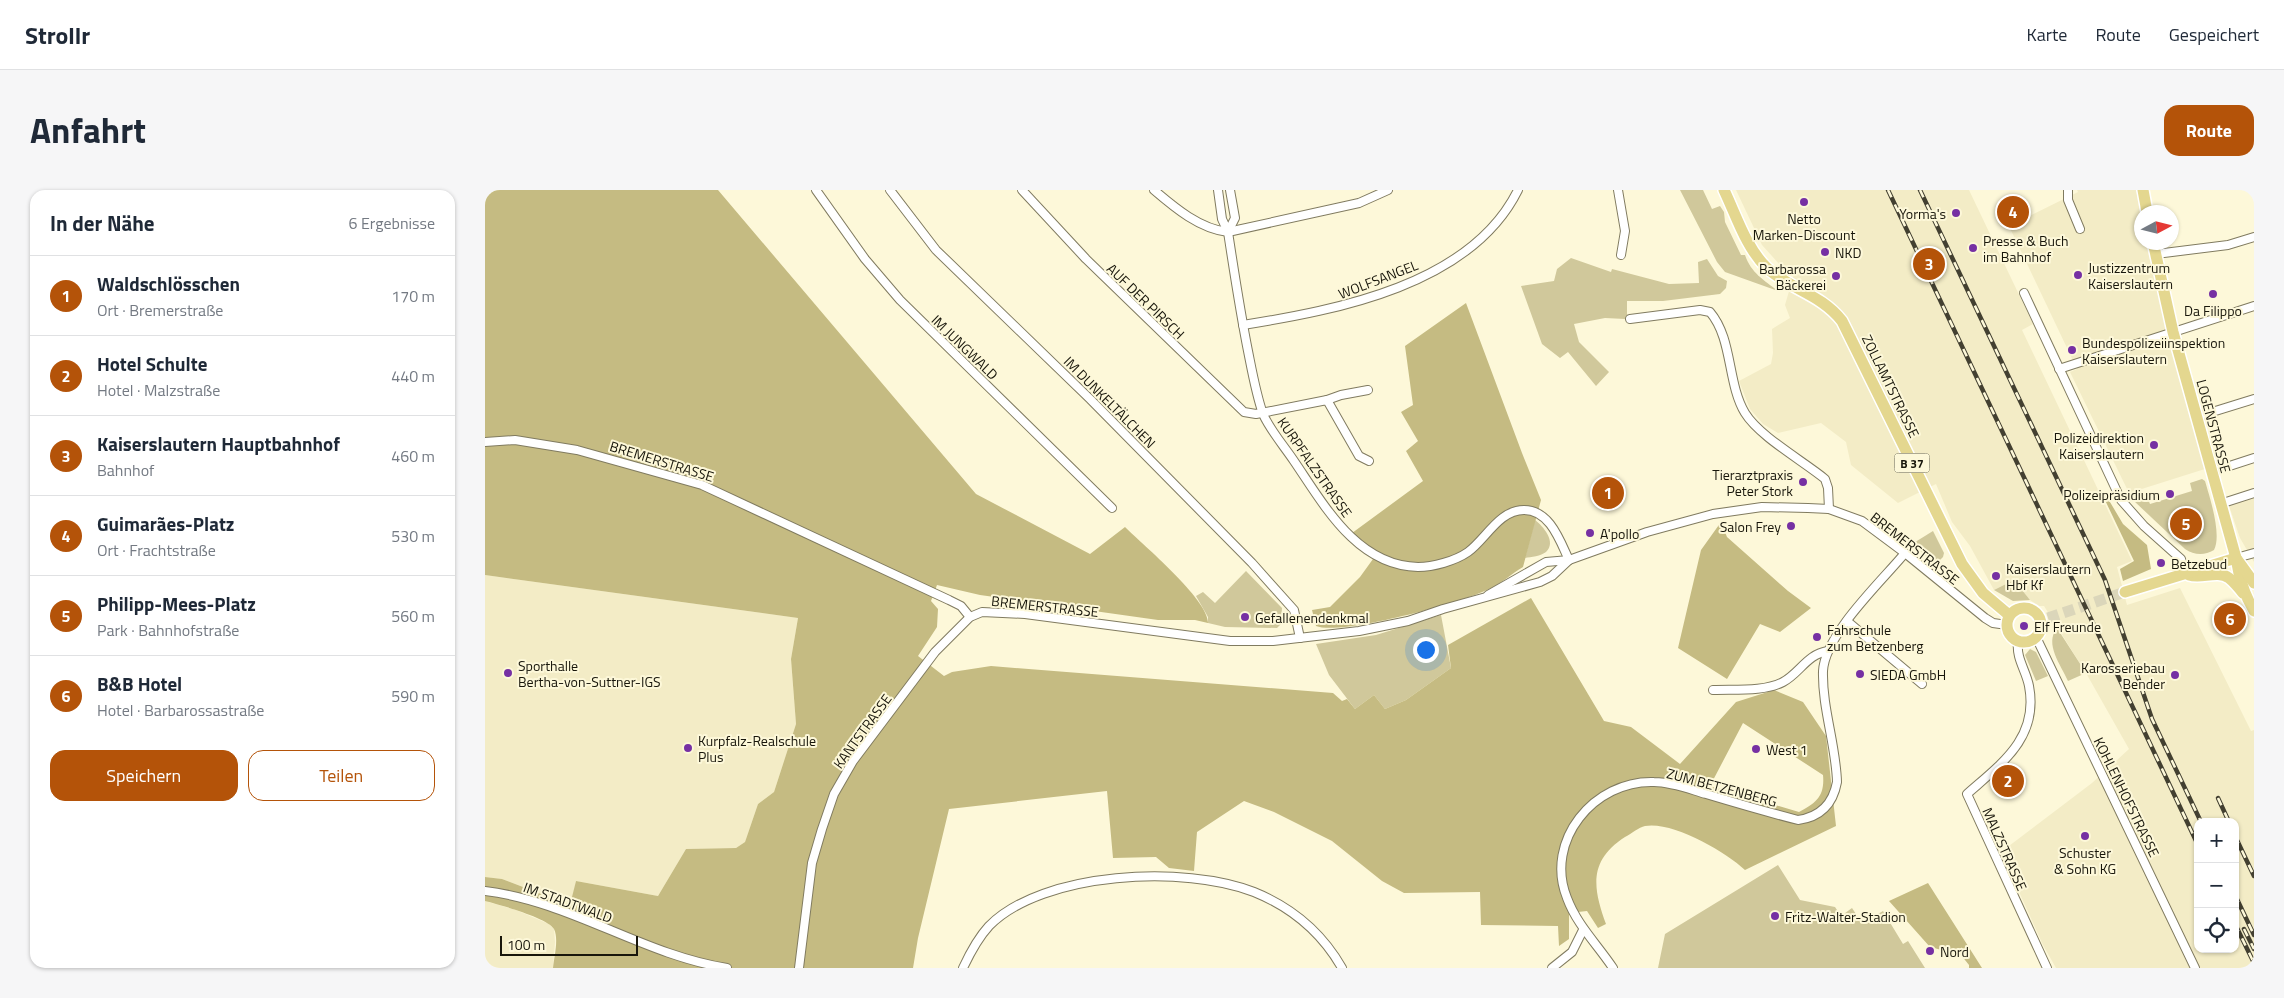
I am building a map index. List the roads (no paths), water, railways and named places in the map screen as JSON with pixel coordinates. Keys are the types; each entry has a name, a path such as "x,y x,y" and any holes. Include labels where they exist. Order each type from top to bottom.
{"main road":[{"name":"ZOLLAMTSTRASSE","path":"1724,190 1749,243 1760,260 1781,278 1825,302 1842,321 1962,564 1983,593 2008,620"},
{"path":"2143,190 2146,205"},
{"name":"LOGENSTRASSE","path":"2154,250 2173,332 2236,558 2244,594"},
{"path":"2125,592 2236,558 2254,582"},
{"path":"2186,574 2198,578 2213,575 2229,578 2244,594 2254,611"},
{"path":"2027,608 2044,619 2040,631 2029,642 2018,642 2008,633 2008,620 2017,609 2027,608"}],"street":[{"name":"IM JUNGWALD","path":"816,190 865,259 907,307 1112,508"},
{"name":"IM DUNKELTÄLCHEN","path":"890,190 936,250 1090,399 1252,563 1294,610 1300,638"},
{"name":"AUF DER PIRSCH","path":"1022,190 1086,259 1244,412 1252,414 1263,413"},
{"path":"1153,190 1203,225 1214,230 1228,232 1353,204 1370,199 1388,190"},
{"name":"KURPFALZSTRASSE","path":"1217,190 1222,219 1228,232 1243,325 1263,413 1323,505 1350,535 1378,558 1387,562 1418,567 1437,564 1468,552 1505,516 1513,511 1530,510 1538,513 1551,524 1569,560"},
{"name":"KURPFALZSTRASSE","path":"1228,232 1235,218 1230,190"},
{"name":"WOLFSANGEL","path":"1243,325 1330,310 1404,285 1445,263 1478,240 1502,216 1518,190"},
{"path":"1618,190 1625,231 1621,255"},
{"path":"2068,190 2068,200 2080,229"},
{"path":"2171,250 2188,252 2229,245 2254,237"},
{"path":"2024,294 2121,500 2144,526 2181,559 2186,574"},
{"path":"2059,368 2254,306"},
{"path":"1630,319 1700,310 1710,312 1720,329 1738,395 1746,414 1759,429 1825,479 1828,488 1829,509"},
{"path":"1263,413 1368,390"},
{"path":"2196,417 2254,399"},
{"path":"1327,400 1359,456 1369,461"},
{"name":"BREMERSTRASSE","path":"485,442 515,440 577,450 665,473 702,485 949,600 961,606 970,617 982,612 1025,614 1240,641 1300,638 1359,631 1408,621 1540,582 1552,576 1569,560"},
{"path":"2211,472 2254,458"},
{"path":"2220,504 2254,493"},
{"name":"BREMERSTRASSE","path":"1484,597 1546,562 1569,560 1647,532 1728,510 1779,507 1829,509 1862,521 1905,553 1985,618 1993,622 2008,620"},
{"path":"2236,558 2254,552"},
{"name":"ZUM BETZENBERG","path":"1613,968 1583,930 1567,897 1562,879 1561,858 1568,834 1581,814 1597,799 1616,789 1639,782 1656,782 1797,820 1815,816 1825,808 1835,793 1837,782 1823,681 1827,651 1839,631 1905,553"},
{"name":"KANTSTRASSE","path":"799,968 812,863 834,794 853,761 935,652 970,617"},
{"path":"1847,621 1922,684"},
{"name":"KOHLENHOFSTRASSE","path":"2036,637 2195,968"},
{"name":"MALZSTRASSE","path":"2018,642 2017,651 2029,688 2031,707 2028,724 2015,749 1967,794 2047,968"},
{"path":"1713,690 1761,687 1780,683 1817,653 1827,651"},
{"path":"963,968 970,954 990,926 1026,902 1059,889 1089,882 1153,877 1218,882 1265,898 1289,911 1311,928 1342,968"},
{"name":"IM STADTWALD","path":"485,891 541,905 679,957 727,968"},
{"path":"1553,968 1573,952 1583,930"}],"tunnel":[{"path":"2048,618 2125,592"}],"railway":[{"path":"1888,190 2194,837"},
{"path":"1920,190 2105,580 2152,719 2199,818"},
{"path":"2218,798 2227,818"},
{"path":"2239,844 2254,876"},
{"path":"2239,903 2254,935"},
{"path":"2244,929 2254,949"},
{"path":"2239,932 2254,963"}],"place":[{"name":"Netto Marken-Discount","path":"1804,202"},
{"name":"Guimarães-Platz","path":"2013,212"},
{"name":"Yorma's","path":"1956,213"},
{"name":"Presse & Buch im Bahnhof","path":"1973,248"},
{"name":"NKD","path":"1825,252"},
{"name":"Kaiserslautern Hauptbahnhof","path":"1929,264"},
{"name":"Justizzentrum Kaiserslautern","path":"2078,275"},
{"name":"Barbarossa Bäckerei","path":"1836,276"},
{"name":"Da Filippo","path":"2213,294"},
{"name":"Bundespolizeiinspektion Kaiserslautern","path":"2072,350"},
{"name":"Polizeidirektion Kaiserslautern","path":"2154,445"},
{"name":"Tierarztpraxis Peter Stork","path":"1803,482"},
{"name":"Waldschlösschen","path":"1608,493"},
{"name":"Polizeipräsidium","path":"2170,494"},
{"name":"Philipp-Mees-Platz","path":"2186,524"},
{"name":"Salon Frey","path":"1791,526"},
{"name":"A'pollo","path":"1590,533"},
{"name":"Betzebud","path":"2161,563"},
{"name":"Kaiserslautern Hbf Kf","path":"1996,576"},
{"name":"Gefallenendenkmal","path":"1245,617"},
{"name":"B&B Hotel","path":"2230,619"},
{"name":"Elf Freunde","path":"2024,626"},
{"name":"Fahrschule zum Betzenberg","path":"1817,637"},
{"name":"Sporthalle Bertha-von-Suttner-IGS","path":"508,673"},
{"name":"SIEDA GmbH","path":"1860,674"},
{"name":"Karosseriebau Bender","path":"2175,675"},
{"name":"Kurpfalz-Realschule Plus","path":"688,748"},
{"name":"West 1","path":"1756,749"},
{"name":"Hotel Schulte","path":"2008,781"},
{"name":"Schuster & Sohn KG","path":"2085,836"},
{"name":"Fritz-Walter-Stadion","path":"1775,916"},
{"name":"Nord","path":"1930,951"}]}
